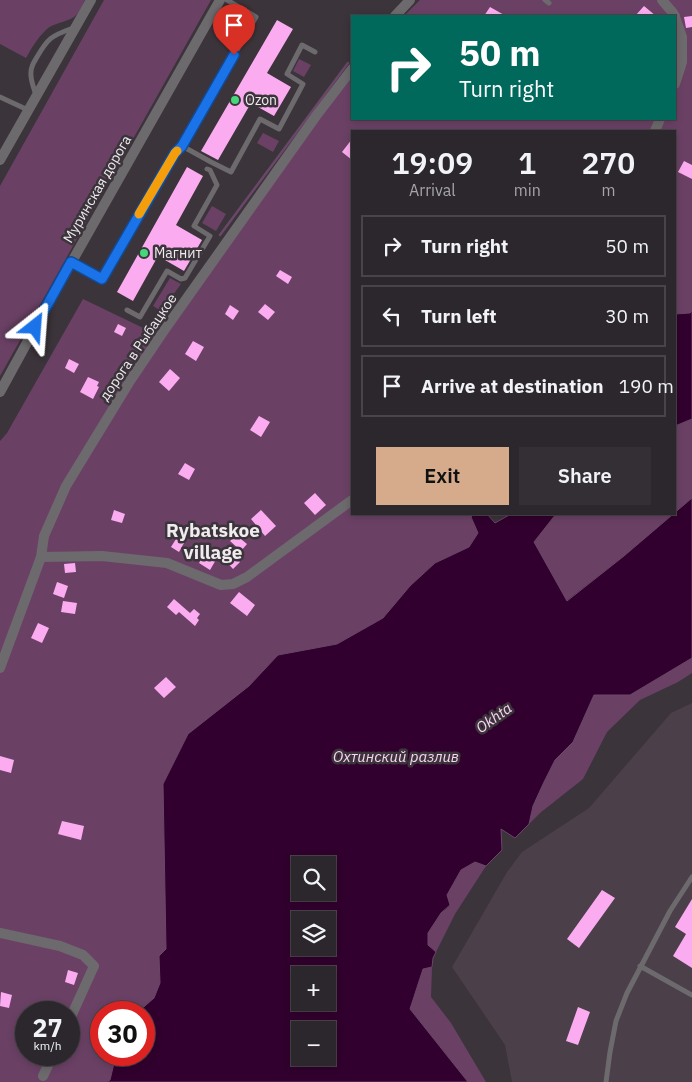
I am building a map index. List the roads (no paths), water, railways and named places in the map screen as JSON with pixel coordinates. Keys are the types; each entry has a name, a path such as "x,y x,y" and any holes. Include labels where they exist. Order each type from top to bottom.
{"street":[{"path":"0,160 91,0"},
{"name":"Муринская дорога","path":"0,392 71,262 220,0"},
{"path":"396,15 410,0"},
{"path":"662,0 674,15"},
{"path":"676,20 682,37 682,62 676,81"},
{"name":"дорога в Рыбацкое","path":"0,668 41,557 44,536 66,486 130,381 165,329 316,116 351,70"},
{"path":"41,557 102,556 166,563 221,585 233,584 247,577 351,501"},
{"path":"0,933 60,946 83,955 94,966 78,1001"},
{"path":"43,1076 48,1066"}],"lane":[{"path":"71,262 102,279 175,153 182,146 256,17 226,0"},
{"path":"36,96 30,70 32,64 49,38 76,27"},
{"path":"182,146 231,172 260,119 279,129 303,84 287,74 302,45 316,52"},
{"path":"0,97 28,110"},
{"path":"127,310 140,317 167,272 181,279 185,278 210,236 194,226 217,185 208,168"},
{"path":"606,1082 616,1022 627,993 670,911 692,876"},
{"path":"640,966 692,995"}],"water":[{"path":"692,311 692,419 676,426 676,314 690,313"},
{"name":"Охтинский разлив","path":"692,498 692,658 630,695 594,695 573,742 555,760 533,806 529,824 515,838 501,829 502,850 486,866 475,862 461,870 447,895 450,905 441,913 428,933 428,945 436,952 432,967 423,969 410,1009 468,1082 107,1082 110,1080 113,1066 155,1066 155,1001 151,1001 154,998 160,983 159,956 166,949 163,784 188,734 249,686 278,655 337,644 383,618 410,586 435,563 469,547 478,533 471,517 473,515 488,515 495,523 509,515 555,515 534,542 567,601 672,515 676,515 676,512"}],"waterway":[{"path":"220,235 348,63"}],"place":[{"name":"Ozon","path":"235,100"},
{"name":"Магнит","path":"144,253"}],"district":[{"name":"Rybatskoe village","path":"213,541"}],"water label":[{"name":"Okhta","path":"494,718"}]}
